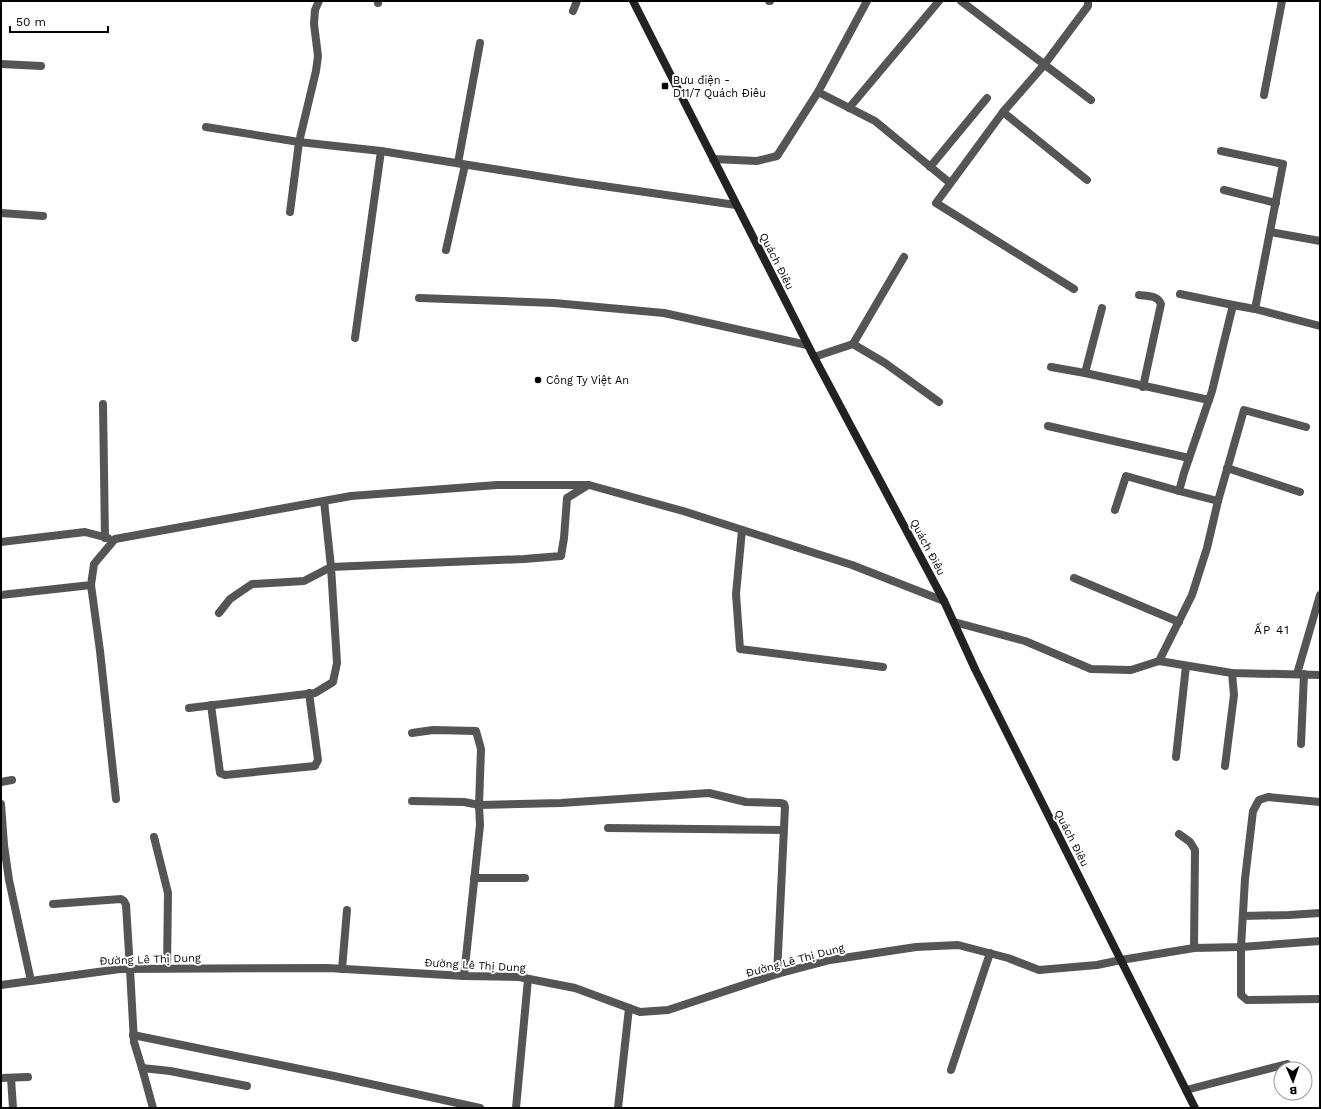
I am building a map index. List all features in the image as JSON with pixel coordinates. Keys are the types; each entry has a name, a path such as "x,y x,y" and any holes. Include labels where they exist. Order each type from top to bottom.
{"main road":[{"name":"Quách Điêu","path":"633,1 807,345 944,601 975,669 1195,1108"}],"street":[{"path":"290,212 299,142 316,71 318,56 314,24 315,10 319,1"},
{"path":"573,11 576,1"},
{"path":"713,159 757,161 777,156 818,92 867,1"},
{"path":"849,108 939,1"},
{"path":"961,1 1091,100"},
{"path":"1074,289 936,203 1002,112 1044,65 1088,6 1088,1"},
{"path":"1264,95 1282,1"},
{"path":"446,250 462,164 480,43"},
{"path":"1,64 40,66"},
{"path":"818,92 874,121 950,183"},
{"path":"930,167 987,98"},
{"path":"1002,112 1087,180"},
{"path":"206,127 299,142 381,151 575,182 736,205"},
{"path":"355,338 381,151"},
{"path":"1221,151 1282,164 1255,309"},
{"path":"1224,190 1276,202"},
{"path":"1,213 43,216"},
{"path":"1270,232 1320,241"},
{"path":"814,357 853,344 904,257"},
{"path":"1180,294 1255,309 1320,326"},
{"path":"1139,295 1156,298 1161,304 1143,387"},
{"path":"419,298 554,303 664,313 807,345"},
{"path":"1179,491 1209,400 1233,305"},
{"path":"1085,373 1102,308"},
{"path":"853,344 885,363 939,402"},
{"path":"1050,367 1085,373 1143,387 1209,400"},
{"path":"103,404 105,538"},
{"path":"1159,661 1192,595 1207,548 1218,501 1244,410 1306,428"},
{"path":"1048,426 1189,458"},
{"path":"1227,468 1300,492"},
{"path":"1114,510 1126,476 1218,501"},
{"path":"1,542 85,532 105,538 115,539 351,496 497,485 589,485 682,511 852,565 944,601"},
{"path":"219,614 230,599 252,584 304,581 331,567 524,559 560,556 564,538 567,498 589,485"},
{"path":"189,708 315,693 333,682 337,663 331,567 324,501"},
{"path":"742,530 736,594 740,649 883,667"},
{"path":"115,539 94,564 91,585 100,651 116,799"},
{"path":"1074,578 1178,622"},
{"path":"1,595 91,585"},
{"path":"1301,744 1300,674 1318,610 1320,595"},
{"path":"954,622 1025,641 1091,669 1131,670 1159,661 1232,673 1320,675"},
{"path":"1176,757 1186,666"},
{"path":"1225,766 1234,695 1232,673"},
{"path":"211,705 220,773 225,775 315,766 318,760 309,693"},
{"path":"412,733 433,730 476,731 481,749 479,805 480,825 464,976"},
{"path":"1,782 12,780"},
{"path":"412,801 464,802 479,805 560,803 709,793 746,802 780,802 784,804 785,807 777,974"},
{"path":"1320,802 1268,797 1259,800 1253,811 1245,879 1241,947 1241,995 1247,1000 1320,999"},
{"path":"1,804 4,845 31,981"},
{"path":"608,828 783,830"},
{"path":"1179,834 1190,842 1195,850 1194,948"},
{"path":"154,837 168,893 167,968"},
{"path":"474,878 524,878"},
{"path":"53,904 121,899 126,905 133,1035 153,1108"},
{"path":"342,969 347,910"},
{"path":"1243,916 1289,916 1320,913"},
{"name":"Đường Lê Thị Dung","path":"1,985 120,969 342,969 464,976 519,977 575,988 640,1012 668,1010 777,974 830,960 916,947 958,945 1008,958 1039,970 1097,965 1194,948 1241,947 1320,941"},
{"path":"951,1070 990,954"},
{"path":"516,1108 528,979"},
{"path":"618,1108 629,1008"},
{"path":"133,1035 319,1072 480,1108"},
{"path":"142,1068 170,1071 247,1086"},
{"path":"1186,1090 1273,1068"},
{"path":"1,1078 28,1077"},
{"path":"11,1078 13,1108"}],"place":[{"name":"Bưu điện - D11/7 Quách Điêu","path":"665,86"},
{"name":"Công Ty Việt An","path":"538,380"}],"district":[{"name":"ẤP 41","path":"1272,630"}]}
